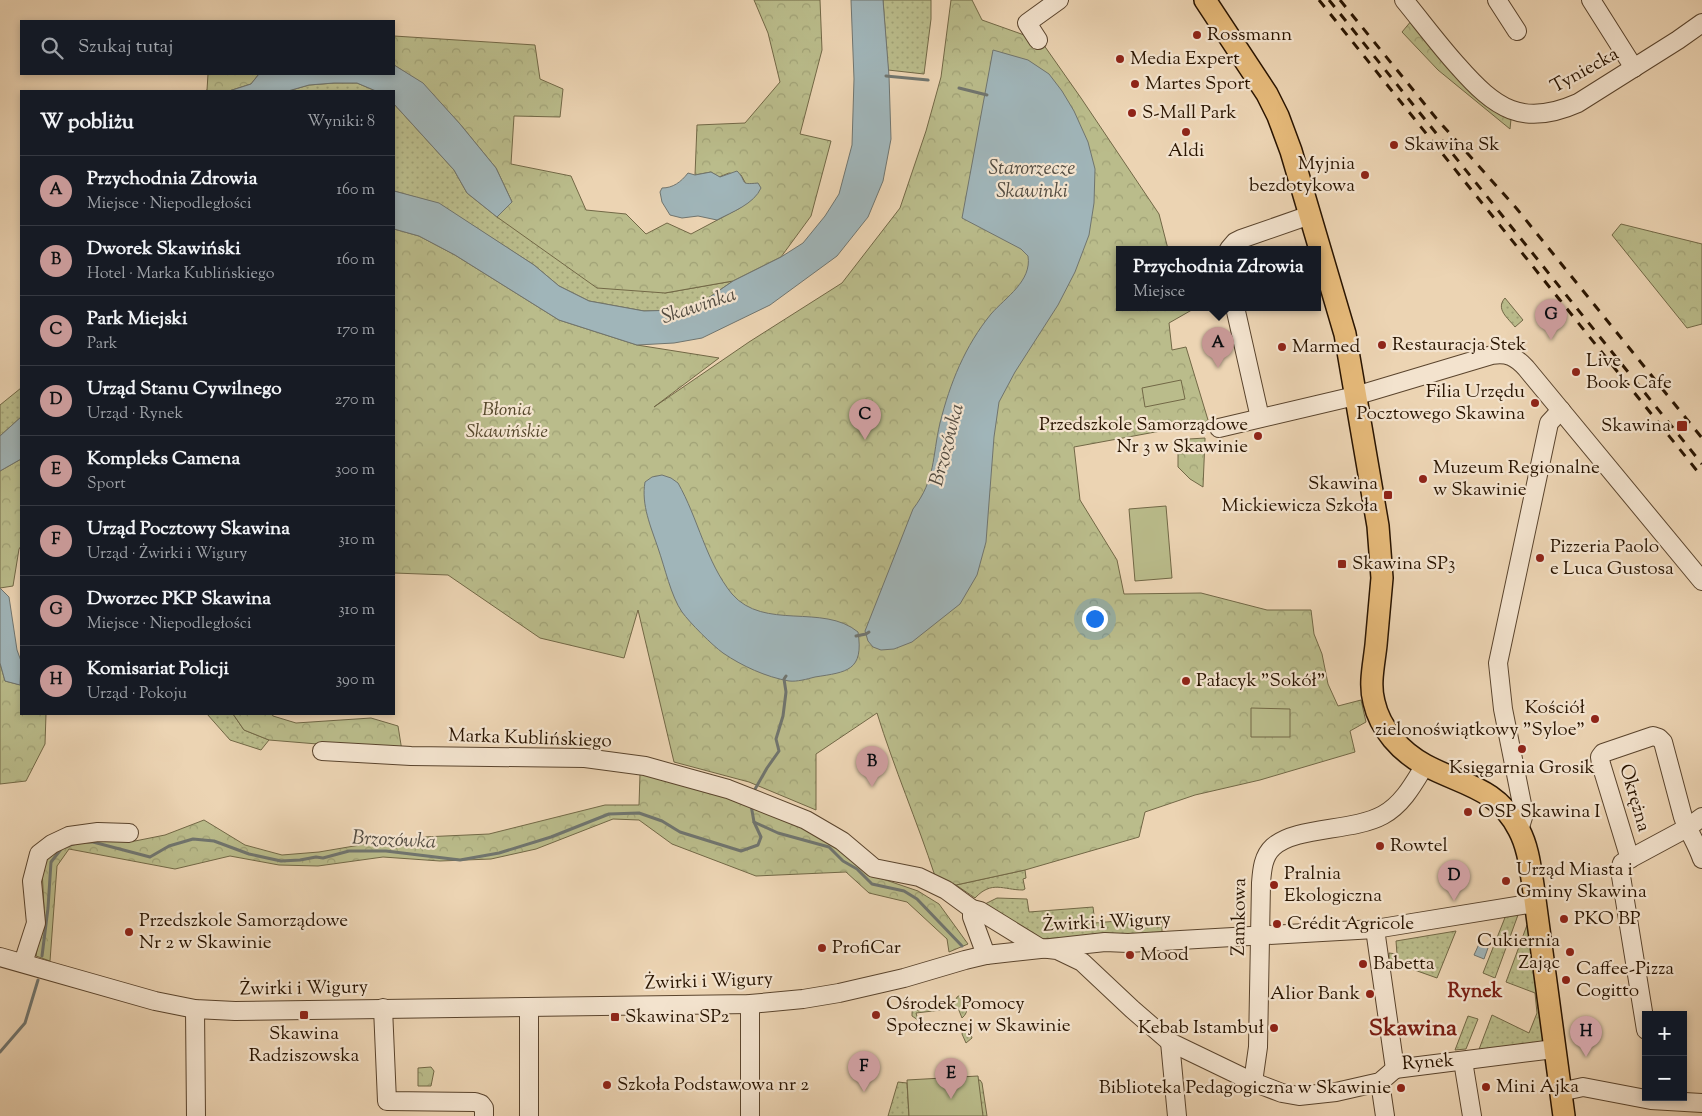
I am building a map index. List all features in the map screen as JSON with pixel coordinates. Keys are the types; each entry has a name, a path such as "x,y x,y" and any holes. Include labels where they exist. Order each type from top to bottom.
{"main road":[{"path":"1205,0 1274,107 1288,144 1319,246"},
{"path":"1321,253 1341,321 1378,526 1381,563 1372,696 1379,717 1388,733 1406,752 1425,765 1478,788 1495,800 1510,815 1519,830 1529,860 1564,1116"}],"street":[{"path":"1038,40 1027,23 1059,0"},
{"name":"Tyniecka","path":"1404,0 1480,91 1495,102 1532,114 1560,111 1578,103 1702,23"},
{"path":"1497,0 1517,31"},
{"path":"1591,0 1634,68"},
{"path":"1232,246 1241,238 1310,216"},
{"path":"1236,311 1260,418"},
{"path":"1219,428 1355,396 1492,355 1504,354 1519,360 1702,582"},
{"path":"1519,830 1524,814 1502,702 1498,663 1549,423 1561,410"},
{"name":"Okrężna","path":"1630,859 1601,764 1600,757 1604,753 1653,736 1659,738 1663,742 1687,828"},
{"name":"Marka Kublińskiego","path":"322,751 412,756 585,758 645,766 728,788 806,820 842,842 874,868 919,877 946,890 972,909 980,911 1040,948"},
{"name":"Zamkowa","path":"1255,1075 1260,984 1262,872 1267,855 1280,842 1295,836 1360,824 1385,814 1397,804 1414,784 1425,765"},
{"path":"1495,800 1510,792 1518,784"},
{"path":"1643,1011 1621,879 1620,870 1622,863 1687,828 1702,817"},
{"path":"1687,828 1702,858"},
{"path":"23,963 36,923 32,881 39,854 52,844 69,836 92,833 129,833"},
{"path":"1375,930 1535,900"},
{"path":"972,909 972,917 986,956"},
{"name":"Żwirki i Wigury","path":"0,957 155,1001 195,1010 383,1014 529,1008 750,1004 803,999 839,993 896,980 965,960 1040,948 1105,942 1128,943 1375,930"},
{"name":"Rynek","path":"1375,930 1395,1069 1554,1049"},
{"path":"1082,962 1084,954 1093,943"},
{"path":"1040,948 1057,950 1082,962 1170,1042 1255,1075 1287,1094 1299,1096 1336,1092 1380,1082 1395,1069"},
{"path":"750,1004 750,1116"},
{"path":"529,1008 529,1116"},
{"path":"195,1010 196,1116"},
{"path":"383,1014 387,1101 476,1102 484,1108 484,1116"},
{"path":"1170,1042 1177,1116"},
{"path":"1463,1061 1472,1116"},
{"path":"1380,1082 1385,1116"},
{"path":"1560,1092 1583,1087 1642,1097"},
{"path":"1676,1101 1702,1103"}],"green space":[{"path":"754,0 820,0 822,50 800,134 831,141 811,216 781,257 733,281 665,293 597,288 497,217 512,202 496,168 460,124 423,84 395,66 395,36 535,45 540,79 563,89 560,117 514,116 511,164 571,176 586,210 626,214 646,234 667,223 691,234 740,208 758,184 746,184 741,175 729,173 719,177 711,172 695,175 697,125 745,123 780,82 768,33"},
{"path":"883,0 931,0 931,19 924,74 888,70"},
{"name":"Błonia Skawińskie","path":"951,0 972,0 982,20 1041,41 1159,214 1167,246 1116,246 1116,311 1190,311 1169,323 1172,350 1186,347 1208,420 1204,423 1074,447 1080,500 1117,560 1124,594 1201,593 1267,610 1311,610 1314,634 1322,654 1328,684 1338,706 1361,700 1366,722 1350,731 1355,752 1260,780 1195,795 1145,812 1139,837 1025,870 956,885 935,876 877,713 816,754 816,810 749,782 674,762 638,610 624,658 540,638 448,575 395,573 395,229 419,236 455,255 559,320 637,345 719,358 654,407 749,342 842,283 900,208 926,131 941,77"},
{"path":"1412,20 1486,103 1511,119 1510,129 1438,70 1402,32"},
{"path":"208,75 258,75 251,84 232,90 207,90"},
{"path":"357,83 374,90 292,90 309,85"},
{"path":"395,105 454,170 467,193 497,217 665,293 733,281 698,305 678,310 644,311 589,301 559,286 534,265 439,204 395,191"},
{"path":"1621,224 1702,244 1702,324 1687,328 1612,235"},
{"path":"1505,298 1523,320 1515,327 1502,310 1502,302"},
{"path":"1181,380 1185,399 1145,407 1142,388"},
{"path":"20,389 20,418 0,436 0,405"},
{"path":"1205,438 1203,487 1190,479 1178,467 1178,447 1189,439"},
{"path":"20,460 20,548 13,586 0,588 0,471"},
{"path":"1166,506 1172,578 1135,581 1129,509"},
{"path":"0,663 5,681 20,685 20,715 46,715 45,744 26,781 0,784"},
{"path":"1251,708 1290,709 1290,737 1251,737"},
{"path":"208,715 234,715 244,730 269,740 261,750 230,740"},
{"path":"234,715 272,715 296,723 371,718 398,726 402,751 269,740 244,730"},
{"path":"640,774 674,780 741,802 803,826 840,848 874,876 918,891 939,904 968,944 949,952 947,939 907,902 869,893 846,872 756,876 672,844 639,820 613,819 536,849 491,859 440,861 383,857 318,866 279,865 230,856 175,869 69,849 57,866 50,961 36,956 44,908 42,869 50,850 69,837 135,841 165,835 204,820 245,845 282,855 319,852 401,838 489,834 605,805 639,805"},
{"path":"1025,870 1026,878 1023,879 1025,889 1023,890 992,888 981,892 975,898 956,885"},
{"path":"997,898 1027,899 1029,912 1093,907 1095,923 1162,917 1162,932 1039,939 985,904"},
{"path":"1506,915 1518,915 1495,978 1483,973"},
{"path":"1527,925 1545,1041 1523,1047 1521,1044 1478,1052 1492,1015 1529,1033 1537,1013 1535,993 1506,982"},
{"path":"1456,931 1437,978 1389,961 1389,953 1397,954 1396,941"},
{"path":"962,994 966,999 967,1006 966,1013 962,1018 958,1008 916,1013 918,1020 912,1016 913,1007 917,1003 918,1011 954,1003 957,997"},
{"path":"1468,1016 1478,1019 1466,1049 1455,1050"},
{"path":"964,1026 969,1028 972,1038 966,1043 962,1034"},
{"path":"431,1067 434,1071 431,1086 418,1086 418,1068"},
{"path":"978,1076 983,1116 909,1116 907,1080"},
{"path":"980,1080 987,1116 969,1116 967,1082"},
{"path":"898,1082 907,1083 909,1116 888,1116"}],"water":[{"name":"Skawinka","path":"851,0 883,0 889,76 891,139 883,181 868,217 837,256 770,305 702,338 674,343 637,345 559,320 455,255 419,236 395,229 395,191 439,203 534,265 559,286 589,301 644,311 678,310 698,305 733,281 781,257 803,243 825,216 839,194 852,145 854,79"},
{"name":"Starorzecze Skawinki","path":"993,50 1028,60 1049,74 1074,111 1088,142 1095,169 1094,203 1089,235 1075,272 1058,305 1015,372 999,402 994,437 986,542 977,575 960,604 912,642 894,649 881,650 873,647 868,641 865,631 913,509 930,478 940,423 954,379 973,339 991,314 1017,288 1026,273 1028,265 1028,256 1021,249 962,218"},
{"path":"395,66 423,83 460,124 496,168 512,202 497,217 467,193 454,170 395,105 395,90 374,90 357,83 334,83 309,85 292,90 232,90 251,84 258,75 395,75"},
{"path":"737,171 745,183 758,183 761,188 758,194 748,203 717,220 698,216 682,218 670,215 662,202 660,192 662,188 676,184 688,173 695,175 711,172 720,177"},
{"path":"20,418 20,460 0,471 0,436"},
{"path":"662,475 678,483 715,568 732,594 745,605 760,611 777,615 828,619 844,624 858,632 858,655 851,667 836,673 799,681 789,681 763,674 738,662 723,653 701,634 678,605 668,582 647,516 644,499 645,482 652,477"},
{"path":"0,588 9,597 20,658 20,685 5,681 0,663"},
{"path":"1479,944 1488,948 1484,959 1474,955"}],"waterway":[{"name":"Brzozówka","path":"886,76 928,80"},
{"name":"Brzozówka","path":"959,88 987,95"},
{"name":"Brzozówka","path":"856,636 869,632"},
{"name":"Brzozówka","path":"754,791 779,751 776,739 783,716 786,692 784,679 786,676"},
{"name":"Brzozówka","path":"87,842 150,857 169,846 193,839 214,841 249,854 281,861 323,858 349,851 386,851 460,860 499,853 551,837 609,814 639,813 662,821 680,832 741,851 758,845 761,837 754,822 751,805"},
{"path":"754,822 778,833 829,847 843,861 857,869 872,884 904,891 917,899 962,946"},
{"name":"Brzozówka","path":"42,956 51,862 62,848 76,843"},
{"name":"Brzozówka","path":"0,1052 25,1023 38,980"}],"railway":[{"path":"1319,0 1702,477"},
{"path":"1329,0 1702,464"},
{"path":"1340,0 1436,118 1517,209 1702,438"}],"place":[{"name":"Rossmann","path":"1197,35"},
{"name":"Media Expert","path":"1120,59"},
{"name":"Martes Sport","path":"1135,84"},
{"name":"S-Mall Park","path":"1132,113"},
{"name":"Aldi","path":"1186,132"},
{"name":"Skawina Sk","path":"1394,145"},
{"name":"Myjnia bezdotykowa","path":"1365,175"},
{"name":"Dworzec PKP Skawina","path":"1551,340"},
{"name":"Restauracja Stek","path":"1382,345"},
{"name":"Marmed","path":"1282,347"},
{"name":"Przychodnia Zdrowia","path":"1218,368"},
{"name":"Live Book Cafe","path":"1576,372"},
{"name":"Filia Urzędu Pocztowego Skawina","path":"1535,403"},
{"name":"Skawina","path":"1682,426"},
{"name":"Przedszkole Samorządowe Nr 3 w Skawinie","path":"1258,436"},
{"name":"Park Miejski","path":"865,440"},
{"name":"Muzeum Regionalne w Skawinie","path":"1423,479"},
{"name":"Skawina Mickiewicza Szkoła","path":"1388,495"},
{"name":"Pizzeria Paolo e Luca Gustosa","path":"1540,558"},
{"name":"Skawina SP3","path":"1342,564"},
{"name":"Pałacyk \"Sokół\"","path":"1186,681"},
{"name":"Kościół zielonoświątkowy \"Syloe\"","path":"1595,719"},
{"name":"Księgarnia Grosik","path":"1522,749"},
{"name":"Dworek Skawiński","path":"872,787"},
{"name":"OSP Skawina I","path":"1468,812"},
{"name":"Rowtel","path":"1380,846"},
{"name":"Urząd Miasta i Gminy Skawina","path":"1506,881"},
{"name":"Pralnia Ekologiczna","path":"1274,885"},
{"name":"Urząd Stanu Cywilnego","path":"1454,901"},
{"name":"PKO BP","path":"1564,919"},
{"name":"Crédit Agricole","path":"1277,924"},
{"name":"Przedszkole Samorządowe Nr 2 w Skawinie","path":"129,932"},
{"name":"ProfiCar","path":"822,948"},
{"name":"Cukiernia Zając","path":"1570,952"},
{"name":"Mood","path":"1130,955"},
{"name":"Babetta","path":"1363,964"},
{"name":"Caffee-Pizza Cogitto","path":"1566,980"},
{"name":"Alior Bank","path":"1370,994"},
{"name":"Skawina Radziszowska","path":"304,1015"},
{"name":"Ośrodek Pomocy Społecznej w Skawinie","path":"876,1015"},
{"name":"Skawina SP2","path":"615,1017"},
{"name":"Kebab Istambuł","path":"1274,1028"},
{"name":"Komisariat Policji","path":"1586,1057"},
{"name":"Szkoła Podstawowa nr 2","path":"607,1085"},
{"name":"Mini Ajka","path":"1486,1087"},
{"name":"Biblioteka Pedagogiczna w Skawinie","path":"1401,1088"},
{"name":"Urząd Pocztowy Skawina","path":"864,1092"},
{"name":"Kompleks Camena","path":"951,1099"}],"district":[{"name":"Rynek","path":"1475,992"},
{"name":"Skawina","path":"1413,1029"}]}
